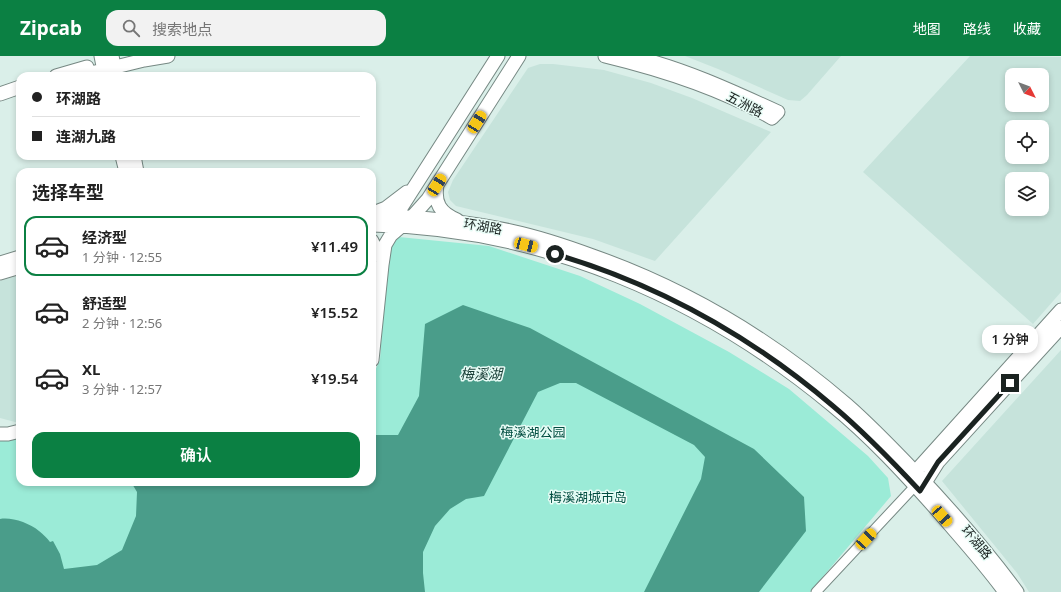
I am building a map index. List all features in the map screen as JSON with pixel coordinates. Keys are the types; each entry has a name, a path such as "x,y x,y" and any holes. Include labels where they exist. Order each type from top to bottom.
{"main road":[{"path":"88,72 138,58 168,56"},
{"path":"376,287 381,250 402,222 428,199 519,56"},
{"path":"509,72 527,56"},
{"name":"五洲路","path":"605,56 682,78 732,97 750,105 772,118 778,112 692,75 631,56"},
{"path":"402,222 421,178 495,59"},
{"path":"0,94 16,88"},
{"path":"0,101 16,95"},
{"path":"376,212 399,200 421,178"},
{"path":"437,185 435,196 437,204 450,218 463,222"},
{"name":"环湖路","path":"376,215 402,222 479,235 545,250 621,277 686,307 749,344 803,382 854,425 920,486 981,546 1017,592"},
{"name":"环湖路","path":"376,225 402,222 463,222 513,232 568,247 625,267 681,292 732,321 783,354 820,382 874,430 915,472"},
{"path":"376,245 381,250 376,311"},
{"path":"0,262 16,258"},
{"path":"0,273 16,268"},
{"path":"920,486 915,472 1061,310"},
{"path":"920,486 938,462 1061,327"},
{"path":"0,425 8,427 16,426"},
{"path":"0,434 16,432"},
{"name":"环湖路","path":"920,486 1005,592"}],"street":[{"path":"816,592 920,486"}],"shaded area":[{"path":"685,56 841,56 800,101 788,100"},
{"path":"970,56 1061,57 1061,292 1033,324 863,172"},
{"path":"540,64 553,64 604,70 651,83 692,98 771,132 655,261 593,239 456,206 450,200 448,192 453,180 528,68"},
{"path":"16,276 16,422 0,418 0,281"},
{"path":"1061,350 1061,592 1029,592 1017,573 942,481"}],"green space":[{"name":"梅溪湖公园","path":"399,237 489,246 580,276 640,304 729,352 789,389 868,456 888,478 891,496 810,592 0,592 0,439 16,436 16,486 376,486 376,368 380,360 387,251"}],"water":[{"name":"梅溪湖","path":"463,305 530,328 754,449 804,497 806,531 759,592 644,592 701,479 705,457 694,445 576,383 560,383 538,392 484,496 466,499 450,509 435,526 423,552 425,592 0,592 0,519 10,519 25,523 39,531 50,542 53,541 60,554 64,569 97,565 122,550 136,516 137,492 133,486 376,486 376,435 398,435 419,396 425,324"}],"route":[{"path":"555,254 565,256 621,277 653,291 727,329 755,347 784,367 833,406 920,491 924,482 938,462 1010,383"}],"park label":[{"name":"梅溪湖城市岛","path":"588,497"}]}
